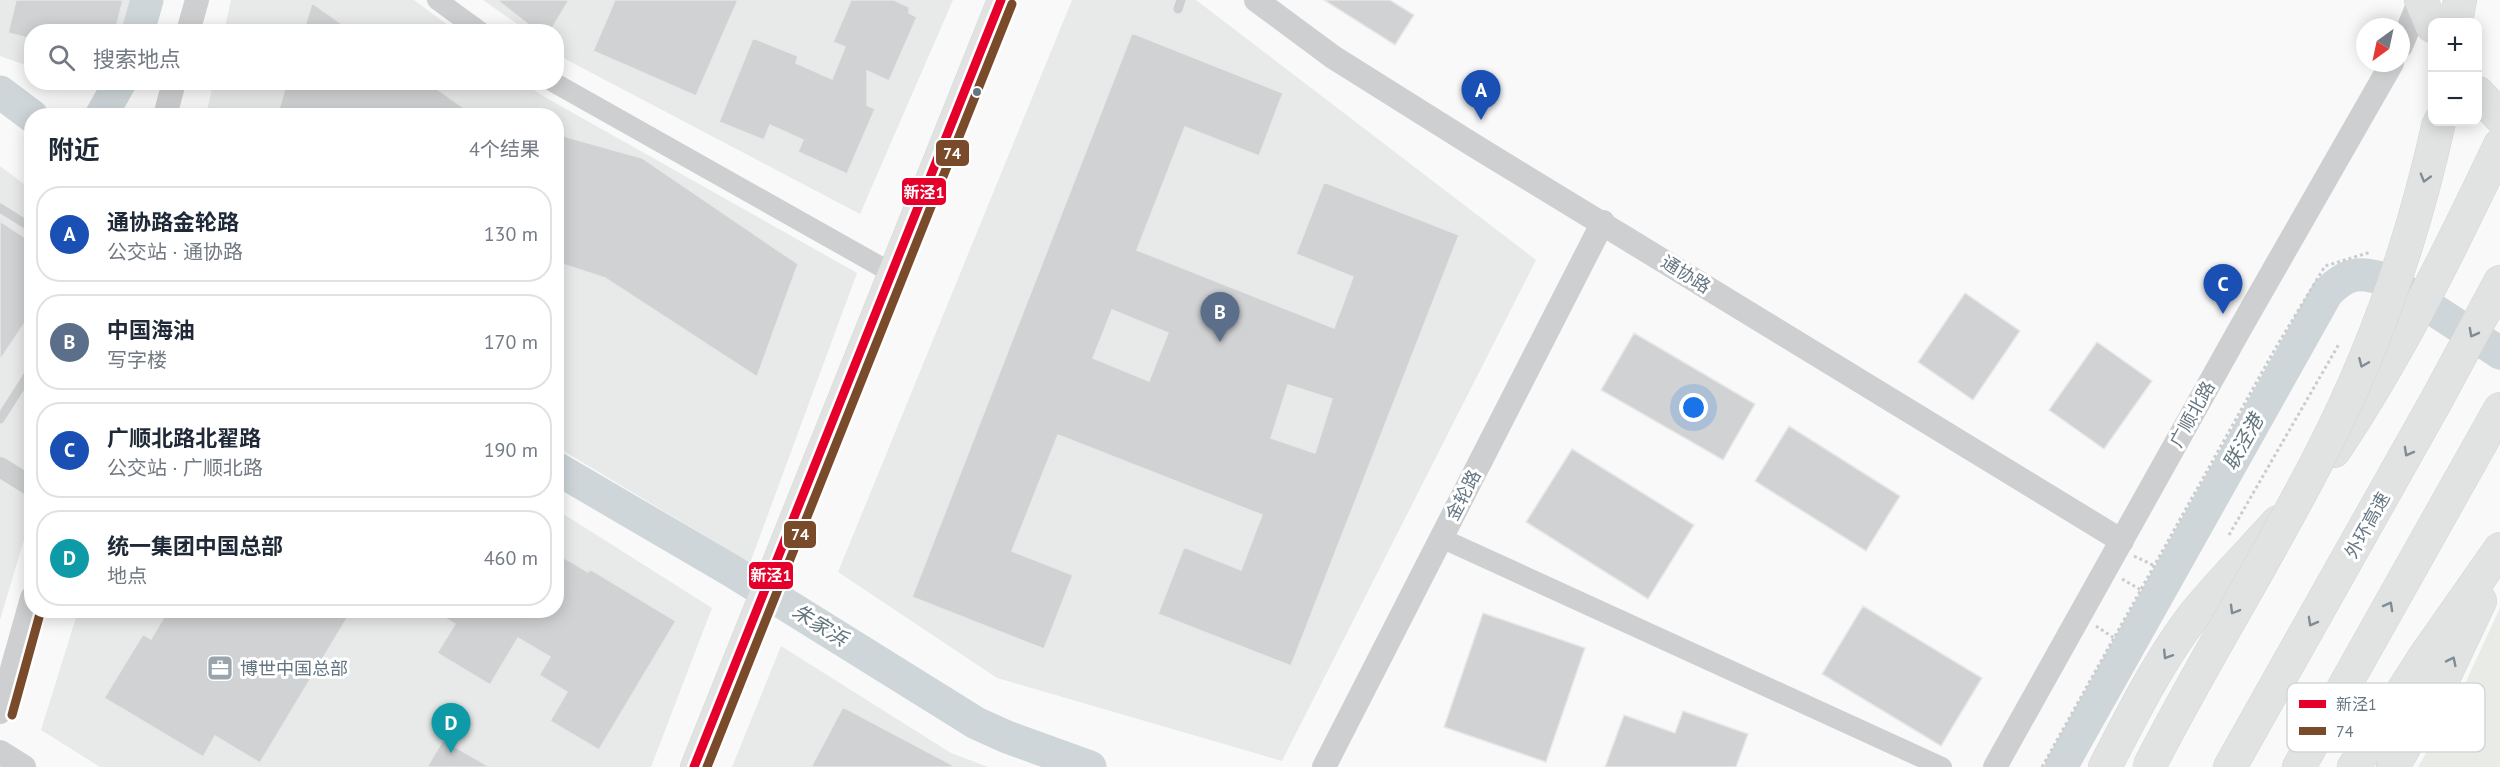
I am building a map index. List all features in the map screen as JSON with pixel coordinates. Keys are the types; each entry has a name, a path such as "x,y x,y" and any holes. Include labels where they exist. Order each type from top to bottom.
{"highway":[{"path":"2421,0 2429,18"},
{"path":"2457,18 2460,0"},
{"path":"2482,97 2500,117"},
{"path":"2149,767 2216,640 2293,507 2353,386 2381,318 2404,251 2438,126"},
{"path":"2105,767 2137,706 2177,640 2214,592 2291,507 2332,454 2376,387 2440,270 2500,145"},
{"name":"外环高速","path":"2230,767 2436,401 2500,282"},
{"path":"2346,683 2494,421"},
{"path":"2408,683 2500,550"},
{"path":"2439,683 2463,640 2500,550"},
{"path":"2299,767 2307,752"},
{"path":"2354,767 2364,752"},
{"path":"2393,767 2401,752"}],"main road":[{"path":"694,767 1001,0"}],"street":[{"path":"190,24 197,0"},
{"path":"437,0 470,24"},
{"name":"通协路","path":"1256,0 1333,57 2122,541"},
{"path":"2410,25 2421,0"},
{"name":"广顺北路","path":"1995,767 2241,327 2387,72"},
{"path":"564,88 892,273"},
{"path":"167,108 172,90"},
{"name":"金轮路","path":"1324,767 1603,222"},
{"path":"0,467 24,482"},
{"path":"1441,538 1942,767"},
{"path":"0,712 26,618"},
{"path":"0,753 24,767"}],"lane":[{"path":"0,208 24,223"},
{"path":"0,418 24,381"}],"path":[{"path":"2042,767 2275,349 2325,266 2371,252"}],"shaded area":[{"path":"0,0 139,0 131,24 24,24 24,65 0,56"},
{"path":"231,0 414,0 447,24 226,24"},
{"path":"483,0 953,0 860,214 569,61 564,58 564,24 517,24"},
{"path":"1072,0 1196,0 1536,260 1282,761 997,678 838,572"},
{"path":"212,90 534,90 857,273 750,563 564,451 564,108 208,108"},
{"path":"0,166 24,184 24,539 0,620"},
{"path":"564,514 712,608 651,767 100,767 41,730 76,618 564,618"},
{"path":"2500,608 2500,767 2418,767 2427,752 2485,752 2485,683 2465,683"},
{"path":"781,646 951,753 988,767 732,767"}],"building":[{"path":"16,0 123,0 117,24 24,24 24,37 8,33"},
{"path":"497,0 569,0 555,24 528,24"},
{"path":"615,0 738,0 696,96 593,51"},
{"path":"851,0 894,0 909,7 909,13 917,17 889,81 867,71 867,105 875,109 847,174 798,152 803,140 770,125 764,140 719,122 753,38 798,56 796,63 832,79 845,47 833,42"},
{"path":"1324,0 1390,0 1414,15 1395,45"},
{"path":"312,3 342,24 305,24"},
{"path":"1132,33 1283,93 1259,156 1185,127 1137,250 1334,328 1353,277 1296,254 1324,182 1459,235 1291,666 1158,614 1184,547 1241,570 1262,515 1058,435 1012,551 1073,575 1044,649 912,597","holes":["1112,310 1168,333 1149,381 1093,358","1288,385 1332,399 1315,453 1271,438"]},
{"path":"285,90 438,90 464,108 279,108"},
{"path":"564,136 642,158 798,264 757,377 605,278 564,265"},
{"path":"0,221 24,237 24,324 0,360"},
{"path":"1965,293 2020,331 1973,400 1918,362"},
{"path":"1634,333 1755,404 1723,460 1601,390"},
{"path":"2097,342 2152,381 2104,449 2049,410"},
{"path":"1789,426 1900,496 1866,551 1755,481"},
{"path":"1572,449 1694,525 1648,599 1526,522"},
{"path":"564,558 588,572 590,569 676,621 599,750 550,721 567,692 539,675 550,657 518,638 490,685 437,653 455,624 445,618 564,618"},
{"path":"1863,606 1982,678 1941,746 1822,674"},
{"path":"1483,613 1585,648 1546,762 1444,727"},
{"name":"博世中国总部","path":"163,618 347,618 260,763 215,736 203,757 104,698 143,634 151,639"},
{"path":"843,707 956,767 811,767"},
{"path":"1683,711 1748,734 1736,767 1605,767 1624,715 1675,733"},
{"path":"443,740 490,767 427,767"}],"waterway":[{"path":"140,24 147,0"},
{"path":"105,108 116,90"},
{"name":"朱家浜","path":"0,92 24,110"},
{"name":"联泾港","path":"2061,767 2327,293 2341,281 2355,275 2388,280 2500,353"},
{"name":"朱家浜","path":"564,473 732,571 976,723 1007,737 1090,767"}],"transit line":[{"name":"新泾1","path":"694,767 1001,0"},
{"name":"74","path":"707,767 1012,4"},
{"name":"74","path":"12,715 39,618"}],"place":[{"name":"通协路金轮路","path":"1481,120"},
{"name":"广顺北路北翟路","path":"2223,314"},
{"name":"中国海油","path":"1220,342"},
{"name":"博世中国总部","path":"220,668"},
{"name":"统一集团中国总部","path":"451,753"}]}
